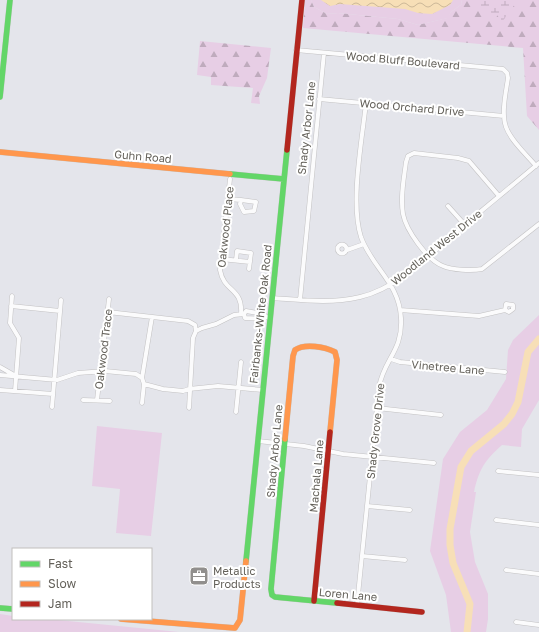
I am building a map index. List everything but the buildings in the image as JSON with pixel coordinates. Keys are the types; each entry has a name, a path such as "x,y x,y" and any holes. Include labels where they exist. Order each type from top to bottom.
{"street":[{"path":"0,97 10,0"},
{"name":"Fairbanks-White Oak Road","path":"131,620 231,630 235,628 240,620 263,390 268,317 272,298 302,0"},
{"name":"Wood Bluff Boulevard","path":"296,50 503,69 507,73 504,116"},
{"name":"Shady Arbor Lane","path":"300,300 324,53"},
{"name":"Wood Orchard Drive","path":"319,99 504,116"},
{"name":"Shady Grove Drive","path":"358,605 381,377 391,359 400,337 400,310 391,284 364,244 359,229 356,204 366,103"},
{"path":"504,116 509,133 538,165"},
{"name":"Guhn Road","path":"0,152 284,180"},
{"path":"499,196 472,163 462,159 414,153 408,156 406,162 402,204 404,217 411,232 428,255 436,262 446,267 482,269 539,224"},
{"name":"Woodland West Drive","path":"272,298 326,302 349,300 372,293 391,284 538,165"},
{"name":"Oakwood Place","path":"230,179 221,259 221,275 225,284 239,295 242,306 242,314"},
{"path":"228,199 241,200"},
{"path":"448,206 465,225"},
{"path":"347,250 364,244"},
{"path":"236,260 237,251 251,253 249,269"},
{"path":"221,259 250,262"},
{"path":"12,296 10,323 19,338 15,391"},
{"name":"Oakwood Trace","path":"97,400 109,299"},
{"path":"52,407 61,300"},
{"path":"11,306 60,311"},
{"path":"400,310 479,316 504,310"},
{"path":"108,312 188,322 195,325 196,332"},
{"path":"189,408 193,338 196,332 202,328 216,324 234,315 242,314 245,318 263,319 268,317"},
{"path":"142,403 144,384 142,378 152,317"},
{"name":"Shady Arbor Lane","path":"272,595 271,589 293,356 295,350 302,347 330,349 335,352"},
{"name":"Machala Lane","path":"314,601 337,360 335,352"},
{"name":"Vinetree Lane","path":"391,359 400,362 505,372"},
{"path":"236,412 241,362"},
{"path":"0,367 16,376"},
{"path":"0,375 54,380 78,373 100,371 136,374 142,378"},
{"path":"144,384 170,390 183,391 218,386 263,390"},
{"path":"0,390 53,394"},
{"path":"83,400 110,401"},
{"path":"377,408 441,415"},
{"path":"258,441 285,443 372,457 434,463"},
{"path":"498,471 539,475"},
{"path":"367,506 410,510"},
{"path":"496,520 539,525"},
{"path":"362,556 405,560"},
{"path":"506,570 539,574"},
{"name":"Loren Lane","path":"272,595 275,597 422,612"},
{"path":"0,608 12,609"},
{"path":"516,622 539,625"}],"green space":[{"path":"305,0 311,0 314,7 327,14 338,13 398,19 418,25 447,18 451,12 462,4 461,0 539,0 539,130 527,116 523,48 303,28"},
{"path":"311,0 461,0 462,4 451,12 448,18 418,25 398,19 338,13 327,14 314,7"},
{"path":"477,0 518,0 502,22 497,15 476,7"},
{"path":"200,41 271,48 267,78 259,96 260,104 251,103 253,88 211,85 211,77 197,75"},
{"path":"539,315 539,400 522,429 521,447 502,445 496,450 487,460 481,471 474,492 476,492 470,532 475,562 488,594 488,619 486,632 451,632 446,595 430,551 443,459 460,432 487,410 506,379 508,350 513,340"},
{"path":"97,426 162,433 151,536 116,533 120,489 92,486"},
{"path":"0,614 12,616 12,620 58,620 179,632 0,632"}],"water":[{"path":"321,0 453,0 450,5 432,14 418,13 405,9 340,4 330,6"}],"waterway":[{"path":"467,632 470,604 453,563 450,545 450,529 461,467 471,451 504,424 512,414 518,402 528,352 539,339"}],"traffic: fast":[{"path":"0,97 10,0"},
{"path":"246,561 287,150"},
{"path":"230,174 284,179"},
{"path":"285,439 271,589 272,595 275,597 337,603"},
{"path":"0,608 12,609"}],"traffic: slow":[{"path":"0,152 230,174"},
{"path":"285,439 293,356 295,350 309,346 321,347 335,352 337,360 330,432"},
{"path":"134,620 235,628 240,620 246,561"}],"traffic: jam":[{"path":"287,150 302,0"},
{"path":"314,601 330,432"},
{"path":"337,603 422,612"}],"place":[{"name":"Metallic Products","path":"199,576"}]}
